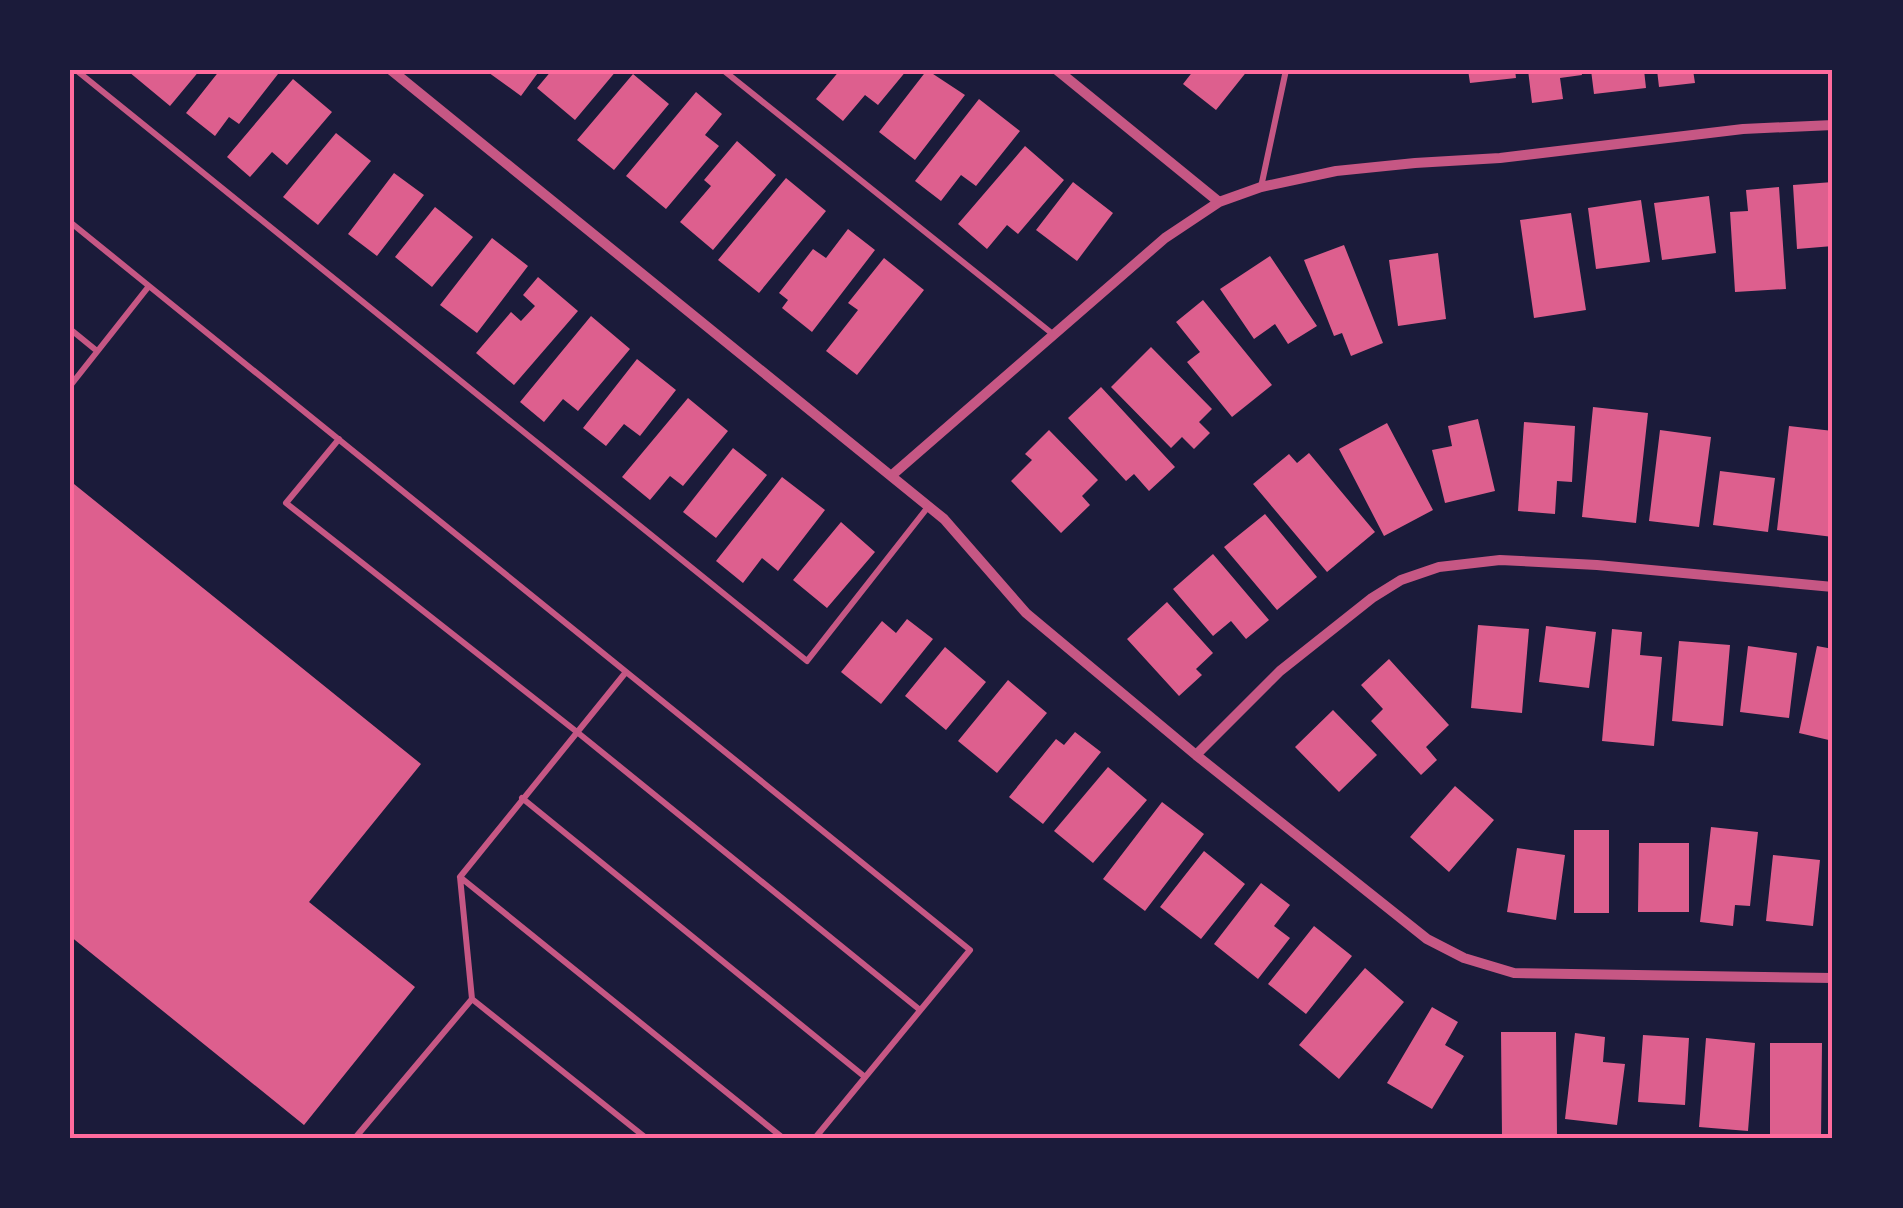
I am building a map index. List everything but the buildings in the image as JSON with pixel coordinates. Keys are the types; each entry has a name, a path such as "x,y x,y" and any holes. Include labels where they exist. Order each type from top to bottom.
{"street":[{"path":"391,70 944,519 1026,613 1426,939 1464,958 1514,973 1833,978"},
{"path":"1057,70 1219,202"},
{"path":"891,476 1165,238 1219,202 1260,187 1336,172 1744,130 1833,125"},
{"path":"1196,755 1280,671 1372,598 1402,580 1438,567 1500,560 1833,586"}],"lane":[{"path":"76,70 807,661 928,506"},
{"path":"724,70 1054,335"},
{"path":"1260,187 1286,70"},
{"path":"70,222 970,950 815,1138"},
{"path":"70,386 149,286"},
{"path":"70,330 97,351"},
{"path":"338,439 286,503 920,1010"},
{"path":"356,1138 472,999 460,877 626,672"},
{"path":"522,798 865,1078"},
{"path":"460,877 783,1138"},
{"path":"472,999 646,1138"}]}
